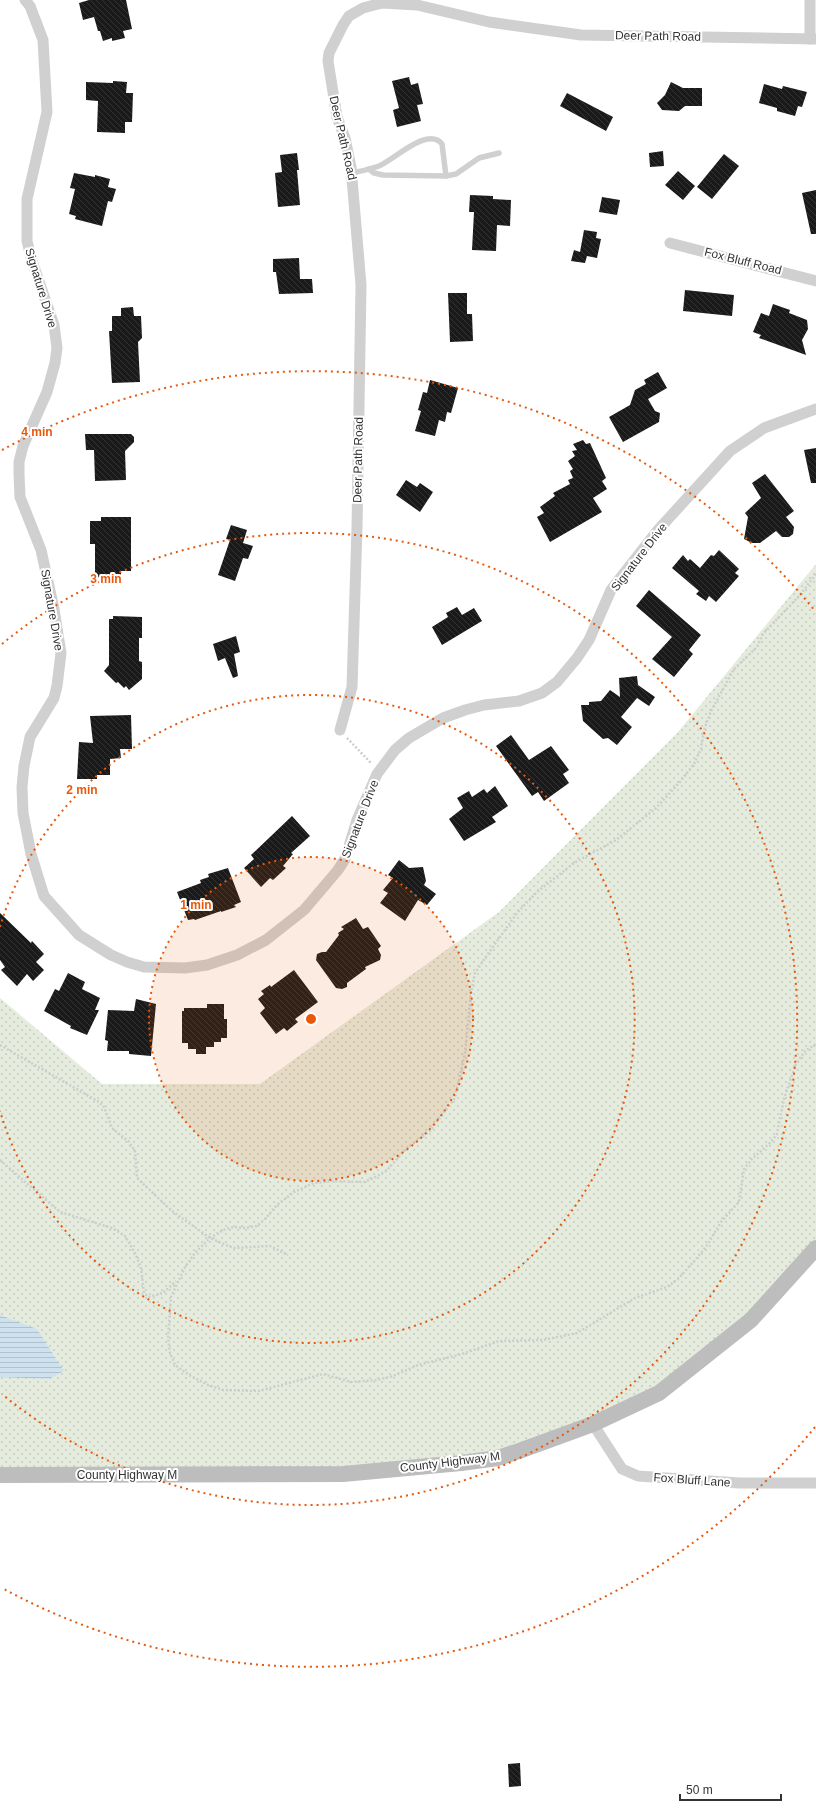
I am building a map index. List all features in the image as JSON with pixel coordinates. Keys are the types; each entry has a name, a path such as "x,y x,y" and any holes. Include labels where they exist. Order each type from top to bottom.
{"main road":[{"name":"County Highway M","path":"5,1475 343,1474 498,1458 593,1424 659,1393 751,1320 816,1248"}],"street":[{"name":"Signature Drive","path":"25,0 30,6 43,40 47,112 27,199 27,240 32,261 54,324 57,348 47,392 23,446 19,462 20,497 41,550 54,609 61,653 54,698 30,737 24,766 22,787 23,813 30,854 44,896 78,935 96,947 126,962 144,967 185,968 207,965 237,955 266,940 304,910 338,870 345,859 357,820 379,772 395,750 409,738 443,718 471,708 519,701 542,693 557,682 578,658 589,640 611,590 658,530 730,450 764,428 816,409"},
{"path":"810,0 813,39"},
{"name":"Deer Path Road","path":"340,730 352,687 357,528 361,285 352,173 345,138 337,117 328,61 329,53 349,16 363,8 382,3 416,5 489,22 581,35 813,39"},
{"name":"Fox Bluff Road","path":"670,243 816,281"},
{"name":"Fox Bluff Lane","path":"593,1424 622,1468 638,1476 739,1483 816,1483"}],"lane":[{"path":"352,173 380,165 418,141 435,138 442,144 446,176"},
{"path":"369,169 374,173 383,175 446,176 456,174 479,158 499,153"}],"path":[{"path":"816,574 800,595 763,634 757,648 734,669 711,710 704,730 701,749 694,764 679,783 656,808 616,840 574,863 537,892 517,913 483,961 475,973 471,992 464,1053 456,1098 430,1131 408,1148 386,1171 374,1178 364,1182 333,1181 314,1183 294,1192 277,1205 257,1226 245,1228 234,1227 224,1230 210,1238 185,1267 171,1297 170,1353 175,1365 208,1385 223,1390 259,1391 323,1374 351,1382 377,1380 393,1376 418,1365 462,1354 499,1341 543,1340 577,1333 635,1298 667,1287 678,1279 696,1259 708,1244 721,1222 739,1202 744,1169 777,1134 784,1099 796,1064 805,1051 816,1044"},
{"path":"340,730 379,772"},
{"path":"0,1045 99,1102 104,1107 112,1128 129,1142 135,1151 137,1178 172,1211 210,1238 233,1248 270,1246 288,1255"},
{"path":"0,1160 60,1212 112,1228 124,1236 136,1255 141,1268 144,1293 149,1297 163,1293 178,1280"}],"shaded area":[{"path":"816,564 816,1248 751,1320 659,1393 519,1451 399,1469 0,1475 0,998 102,1084 260,1084 499,912 678,732"}],"water":[{"path":"0,1315 37,1329 64,1371 49,1379 0,1377"}],"building":[{"path":"89,0 126,0 132,29 123,31 125,38 112,41 112,38 103,41 94,17 83,20 79,3"},
{"path":"409,77 411,85 418,83 423,104 417,105 421,121 397,127 393,110 399,108 392,81"},
{"path":"113,81 127,82 126,93 133,93 132,122 125,122 125,133 97,132 98,101 86,100 86,82 113,83"},
{"path":"671,82 683,88 702,88 702,106 685,106 679,111 662,110 657,103 665,95"},
{"path":"764,84 782,89 783,86 807,92 802,107 798,106 795,116 777,111 777,108 759,103"},
{"path":"567,93 613,117 606,131 560,106"},
{"path":"663,151 664,166 650,167 649,153"},
{"path":"297,153 300,205 278,207 275,173 282,172 280,155"},
{"path":"724,154 739,166 712,199 697,187"},
{"path":"678,171 695,186 683,200 665,185"},
{"path":"74,173 95,177 95,175 110,179 108,187 116,189 112,202 108,201 102,226 75,219 76,216 69,214 75,189 70,188"},
{"path":"816,190 816,234 811,234 802,193"},
{"path":"470,195 493,196 493,199 511,200 510,226 497,225 496,251 472,250 474,212 469,212"},
{"path":"602,197 620,200 617,215 599,212"},
{"path":"584,230 597,232 596,238 601,239 597,258 587,256 585,263 571,261 574,250 580,252"},
{"path":"299,258 300,279 312,279 313,293 279,294 276,272 273,272 273,259"},
{"path":"685,290 734,295 732,316 683,311"},
{"path":"448,293 467,293 467,314 472,314 473,341 450,342"},
{"path":"773,304 790,310 789,313 807,320 808,329 802,340 806,355 759,338 761,335 753,332 761,313 769,316"},
{"path":"133,307 134,316 141,316 142,338 138,342 140,382 112,383 109,331 112,331 112,316 121,316 121,308"},
{"path":"658,372 667,388 648,399 655,411 660,413 659,422 623,442 609,417 630,405 635,390 646,384 644,380"},
{"path":"430,380 458,388 451,413 447,412 445,422 439,420 435,436 415,431 421,411 418,410 423,392 427,393"},
{"path":"85,434 131,434 134,437 134,442 125,451 126,480 95,481 94,450 86,450"},
{"path":"583,440 586,444 590,443 606,478 602,481 607,489 593,498 602,512 550,542 537,517 544,513 540,507 555,496 553,493 570,484 568,480 573,478 570,471 573,469 568,461 575,456 572,451 577,450 573,444"},
{"path":"816,448 816,483 811,483 804,450"},
{"path":"765,474 794,511 786,517 794,527 793,534 789,537 782,537 776,531 760,543 752,543 744,539 748,517 745,513 761,498 752,483"},
{"path":"406,480 417,487 420,483 433,492 420,512 396,495"},
{"path":"101,517 131,517 131,571 121,571 121,579 95,577 95,544 90,544 90,521 101,521"},
{"path":"231,525 247,530 243,543 253,546 248,559 243,558 235,581 218,575 230,540 226,539"},
{"path":"719,550 739,569 735,573 739,576 716,602 709,596 706,601 696,594 699,591 672,568 683,555 688,561 690,559 700,568 711,555 714,556"},
{"path":"649,590 701,635 689,650 693,654 674,677 652,659 672,637 636,606"},
{"path":"457,607 462,615 474,608 482,621 442,645 432,627 448,617 446,613"},
{"path":"113,616 142,617 142,638 139,638 139,661 142,662 142,679 129,690 126,686 124,688 118,682 116,683 104,671 109,665 109,619 113,619"},
{"path":"236,636 240,652 234,654 238,676 233,678 225,658 218,661 213,644"},
{"path":"637,676 638,685 655,697 649,706 637,698 621,717 632,727 617,745 608,738 603,739 583,721 581,705 589,705 589,702 601,701 610,690 620,697 619,678"},
{"path":"131,715 132,749 120,749 121,758 110,759 110,775 97,775 97,779 77,779 79,742 93,743 90,716"},
{"path":"511,735 529,760 551,746 569,770 563,774 569,783 544,801 538,792 532,796 496,746"},
{"path":"495,786 508,806 492,817 496,822 464,841 449,819 463,808 457,798 469,791 472,797 484,789 487,793"},
{"path":"292,816 310,836 291,853 293,854 283,866 286,868 273,880 270,878 261,887 244,868 254,859 251,855"},
{"path":"399,860 409,868 423,867 426,881 424,885 436,894 427,905 418,900 405,921 380,903 388,893 383,890 393,878 388,875"},
{"path":"228,868 241,902 234,905 236,907 195,920 188,920 177,892 201,883 200,880 209,877 208,874"},
{"path":"0,913 31,943 32,941 44,954 36,962 44,970 33,981 27,974 17,986 1,970 5,967 0,960"},
{"path":"356,918 363,929 368,927 381,946 378,949 381,955 380,960 365,967 366,969 347,983 347,987 342,989 336,988 316,960 317,954 326,952 339,935 338,933 344,929 341,927"},
{"path":"294,970 318,1002 295,1019 298,1022 287,1031 284,1028 276,1034 260,1013 265,1008 258,999 264,994 261,991 270,985 271,987"},
{"path":"68,973 85,982 82,989 100,998 95,1010 99,1010 87,1035 70,1028 71,1026 44,1011 55,989 59,991"},
{"path":"136,999 156,1004 151,1056 129,1054 129,1051 107,1051 108,1041 105,1040 108,1010 134,1011"},
{"path":"207,1004 224,1004 224,1019 227,1019 227,1038 221,1038 221,1042 214,1042 214,1047 206,1047 206,1054 196,1054 196,1049 188,1049 188,1043 182,1043 182,1011 184,1011 184,1008 207,1008"},
{"path":"520,1763 521,1786 509,1787 508,1764"}]}
